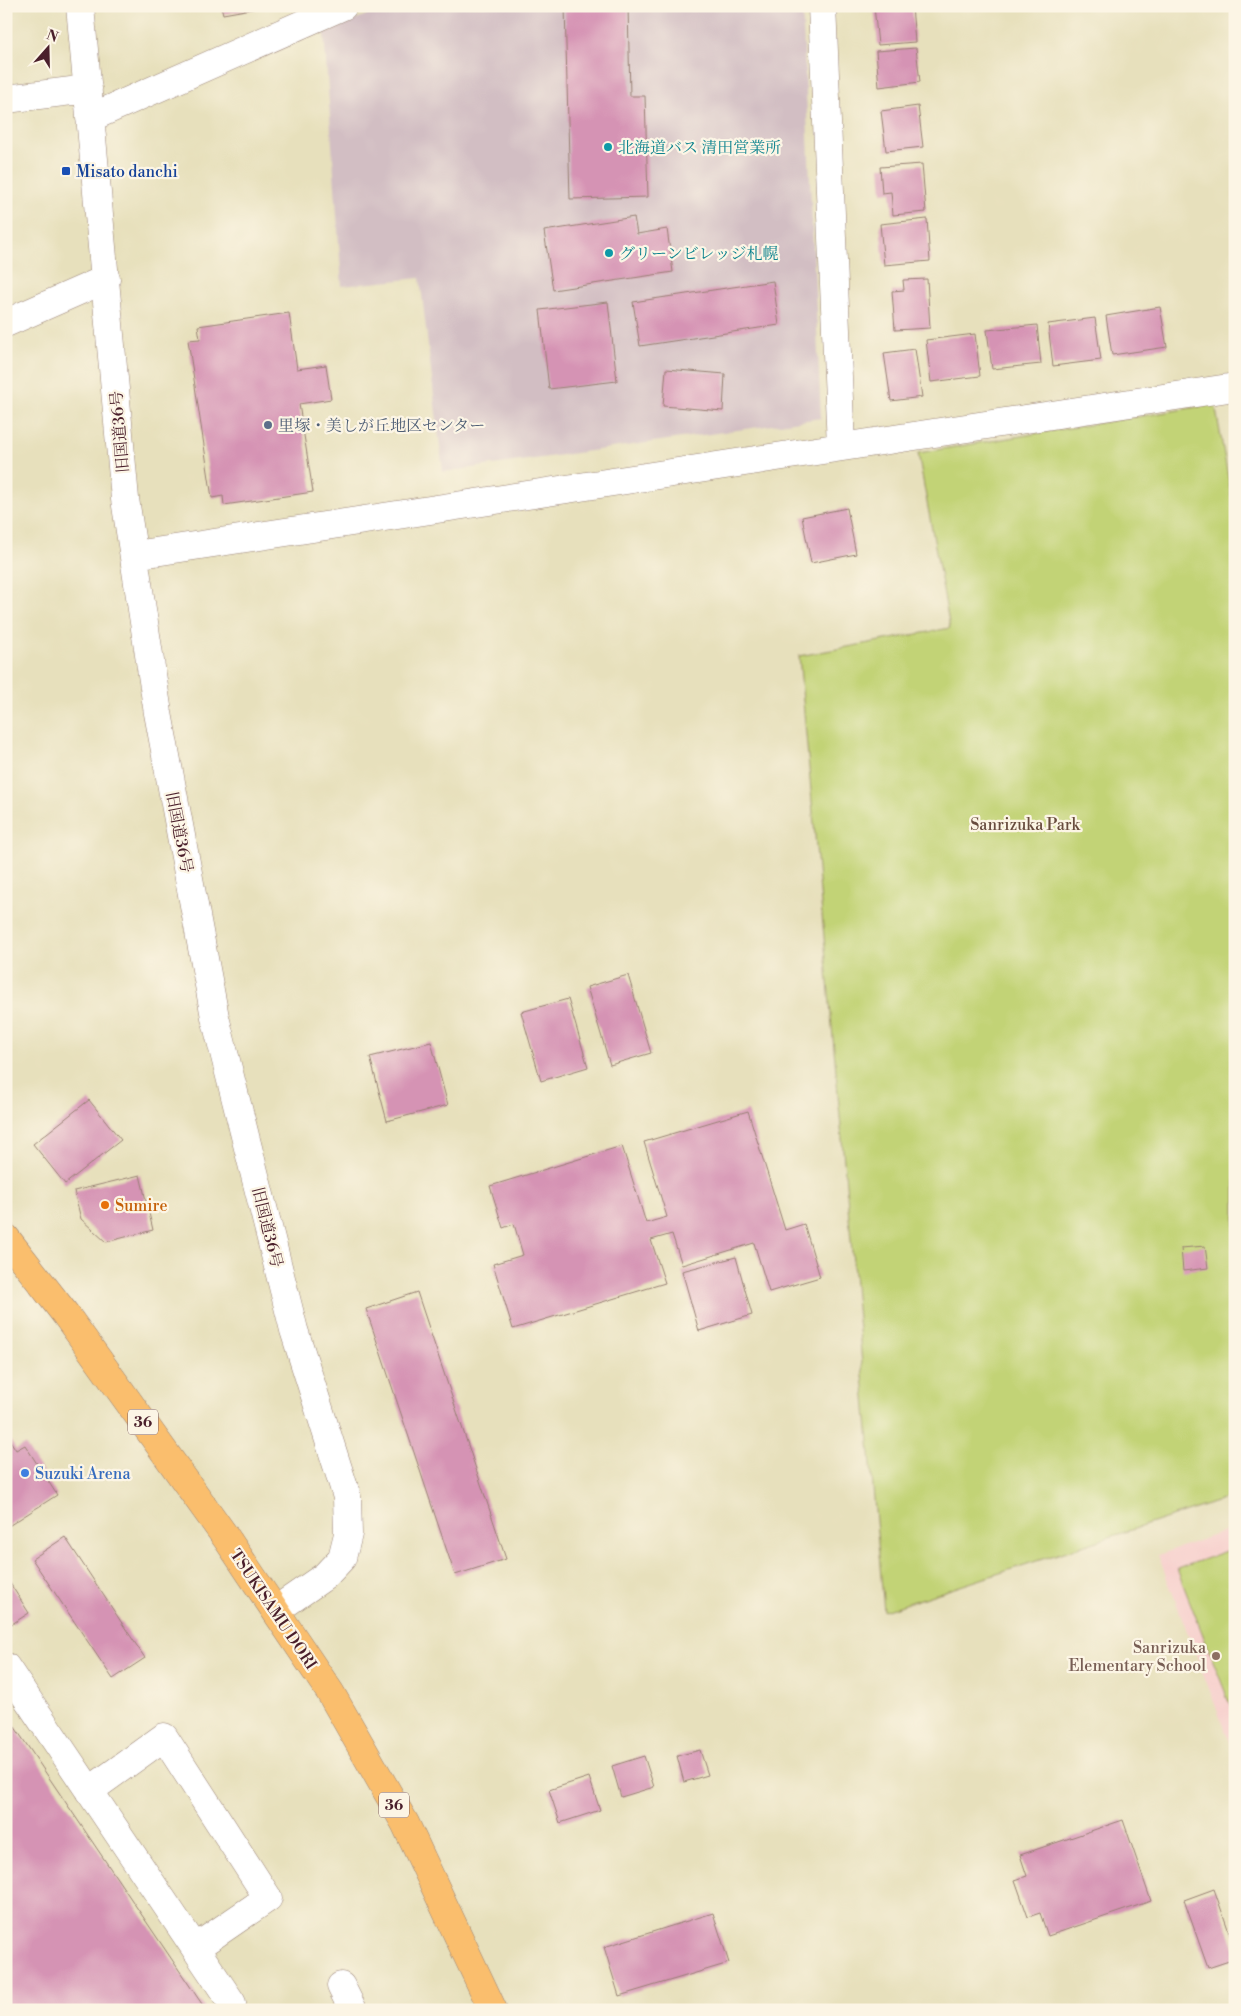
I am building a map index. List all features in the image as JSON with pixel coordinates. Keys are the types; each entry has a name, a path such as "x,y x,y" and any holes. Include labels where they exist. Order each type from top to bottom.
{"highway":[{"name":"TSUKISAMU DORI","path":"6,1238 66,1315 276,1610 330,1692 405,1823 494,2010"}],"street":[{"name":"旧国道36号","path":"80,6 125,499 158,713 215,1017 294,1330 347,1497 348,1534 342,1558 325,1576 276,1610"},
{"path":"90,118 343,6"},
{"path":"822,6 841,446"},
{"path":"6,99 88,89"},
{"path":"6,323 106,279"},
{"path":"135,555 1235,387"},
{"path":"6,1667 232,2003"},
{"path":"89,1791 164,1738 268,1898 195,1948"}],"shaded area":[{"path":"387,6 802,6 821,418 443,472 420,278 342,286 324,33"},
{"name":"Sanrizuka Elementary School","path":"1235,1528 1235,1757 1158,1555"}],"green space":[{"name":"Sanrizuka Park","path":"1215,404 1235,516 1235,1496 884,1611 799,656 950,628 918,453"},
{"path":"1235,1548 1235,1717 1177,1569"}],"building":[{"path":"221,6 263,6 263,7 223,14"},
{"name":"北海道バス 清田営業所","path":"565,6 628,6 630,96 645,96 648,197 570,199"},
{"path":"874,6 912,6 915,42 878,45"},
{"path":"916,48 920,82 879,87 876,51"},
{"path":"918,106 923,147 886,151 881,111"},
{"path":"922,164 926,212 893,215 891,192 882,193 880,167"},
{"name":"グリーンビレッジ札幌","path":"634,217 637,234 667,229 673,272 553,290 544,231"},
{"path":"927,219 930,261 884,265 880,224"},
{"path":"927,279 930,328 895,330 892,291 904,290 903,280"},
{"path":"773,281 779,325 640,346 633,302"},
{"path":"608,302 617,381 549,389 540,310"},
{"path":"1160,307 1167,347 1112,355 1106,316"},
{"path":"289,313 297,369 326,365 331,399 299,404 313,492 224,505 223,496 212,498 188,340 200,339 198,326"},
{"path":"1095,318 1101,360 1053,366 1048,324"},
{"path":"1037,325 1041,364 992,369 987,330"},
{"path":"975,334 980,376 931,382 926,340"},
{"path":"915,349 922,397 891,401 884,353"},
{"path":"666,369 725,374 723,411 663,406"},
{"path":"847,508 856,554 811,563 802,517"},
{"path":"628,975 651,1053 610,1065 587,987"},
{"path":"568,999 588,1067 541,1081 521,1012"},
{"path":"431,1042 448,1105 387,1121 370,1057"},
{"path":"89,1100 121,1140 65,1184 33,1144"},
{"path":"748,1111 785,1230 804,1224 820,1277 769,1292 754,1243 682,1265 672,1234 651,1240 665,1283 513,1329 493,1264 523,1255 514,1224 503,1228 490,1186 622,1146 646,1223 667,1217 644,1142"},
{"path":"140,1175 153,1230 106,1242 81,1219 74,1191"},
{"path":"1205,1246 1208,1268 1183,1271 1181,1248"},
{"path":"736,1257 752,1315 699,1331 682,1271"},
{"path":"417,1292 506,1559 455,1575 366,1309"},
{"name":"Suzuki Arena","path":"6,1434 16,1450 25,1445 57,1495 7,1527"},
{"path":"65,1537 145,1658 113,1679 32,1559"},
{"path":"6,1577 29,1613 12,1624 6,1615"},
{"path":"6,1714 206,2010 6,2010"},
{"path":"700,1750 708,1775 684,1782 677,1756"},
{"path":"644,1756 654,1787 621,1797 612,1766"},
{"path":"589,1777 600,1810 560,1823 549,1790"},
{"path":"1123,1820 1151,1901 1048,1936 1040,1913 1028,1917 1015,1880 1027,1876 1020,1855"},
{"path":"1214,1889 1235,1949 1235,1959 1208,1968 1184,1900"},
{"path":"713,1913 729,1963 619,1996 604,1947"}],"place":[{"name":"北海道バス 清田営業所","path":"608,147"},
{"name":"Misato danchi","path":"66,171"},
{"name":"グリーンビレッジ札幌","path":"609,253"},
{"name":"里塚・美しが丘地区センター","path":"268,425"},
{"name":"Sumire","path":"105,1205"},
{"name":"Suzuki Arena","path":"25,1473"},
{"name":"Sanrizuka Elementary School","path":"1216,1656"}]}
